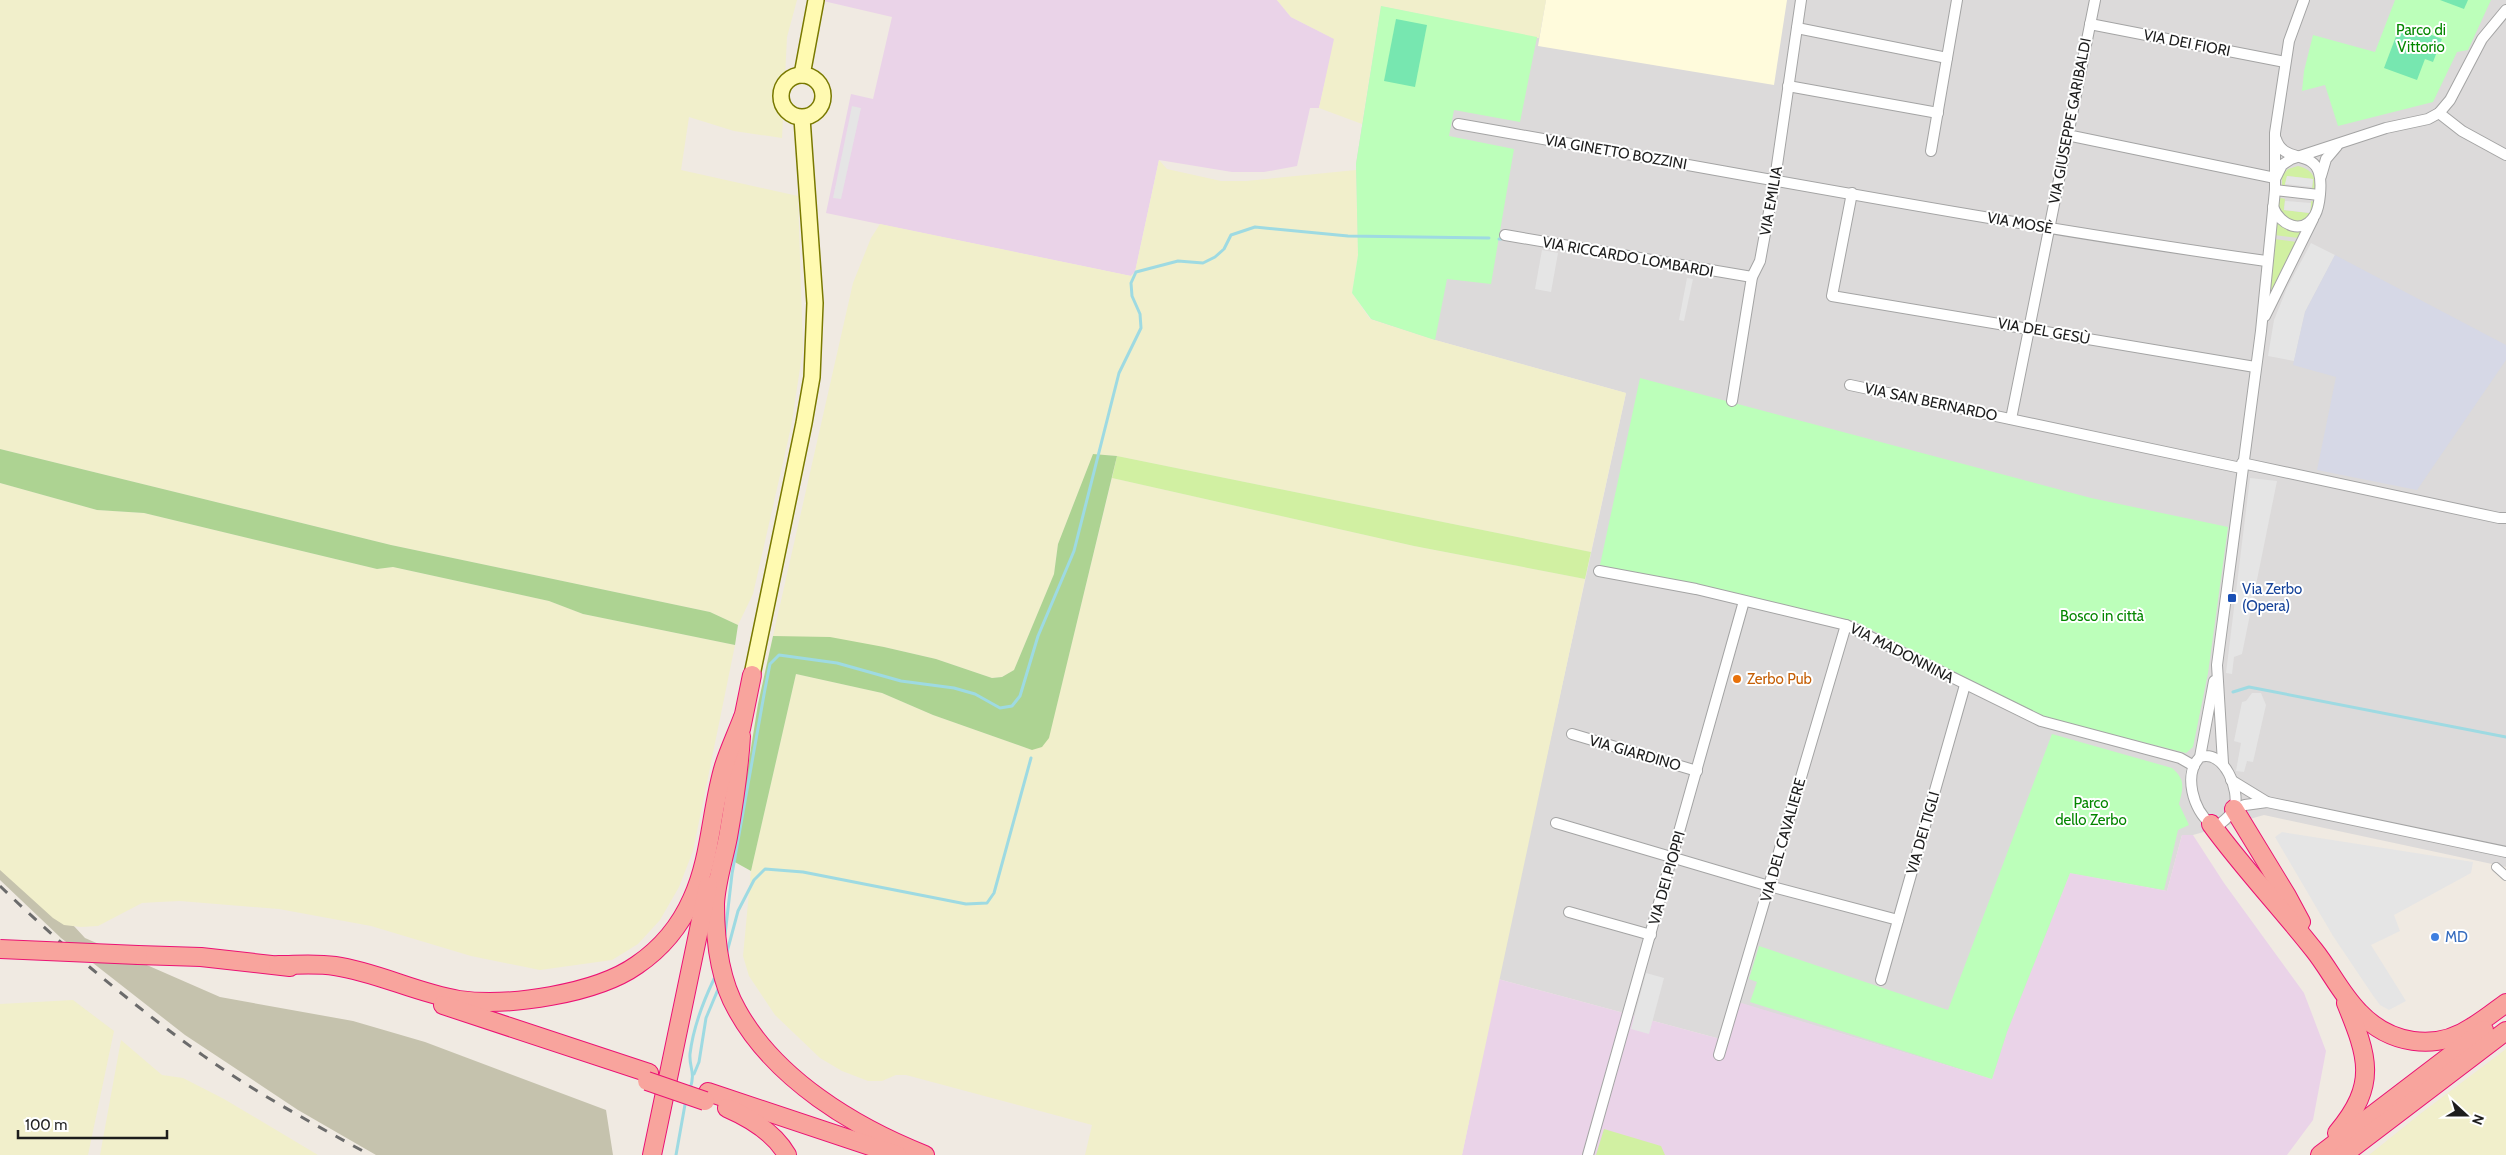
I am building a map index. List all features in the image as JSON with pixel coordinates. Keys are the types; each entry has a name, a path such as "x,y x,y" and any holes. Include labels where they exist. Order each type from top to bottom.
{"highway":[{"path":"652,1155 752,675"},
{"path":"278,965 334,966 451,998 485,1002 514,1001 557,994 622,974 654,952 671,935 693,897 700,877 724,766 743,717"},
{"path":"743,717 737,790 715,902 720,962 736,1008 767,1053 806,1087 836,1109 925,1155"},
{"path":"2234,809 2287,896 2316,952"},
{"path":"2211,824 2316,952 2358,1011 2377,1029 2399,1038 2425,1043 2444,1040 2471,1028 2506,1003"},
{"path":"0,949 201,957 319,971 400,991 612,1060 648,1077 897,1155"},
{"path":"2309,1155 2336,1135 2354,1113 2365,1077 2363,1045 2339,986"},
{"path":"2320,1155 2506,1013"},
{"path":"2343,1155 2506,1031"},
{"path":"706,1096 758,1124 772,1136 787,1155"}],"main road":[{"path":"802,75 816,0"},
{"path":"802,75 815,79 820,85 823,98 822,104 814,114 802,118 790,114 782,103 780,96 784,84 795,76 802,75"},
{"path":"752,675 812,377 816,303 802,118"}],"street":[{"name":"VIA EMILIA","path":"1732,401 1752,277 1760,261 1775,179 1801,0"},
{"path":"1931,152 1957,0"},
{"name":"VIA GIUSEPPE GARIBALDI","path":"2011,419 2095,0"},
{"path":"2304,0 2289,41 2275,133 2274,207 2266,261 2260,331 2217,665 2192,780 2193,793 2202,813 2211,824 2223,822 2234,809 2245,805 2266,802 2506,852"},
{"path":"2275,178 2286,161 2396,125 2428,119 2439,113 2450,100 2482,39 2506,10"},
{"name":"VIA DEI FIORI","path":"2090,24 2285,62"},
{"path":"1797,28 1947,58"},
{"path":"1788,86 1938,113"},
{"path":"2439,113 2462,131 2506,155"},
{"name":"VIA GINETTO BOZZINI","path":"1458,124 1775,179"},
{"path":"2275,133 2278,143 2284,152 2315,164 2320,180"},
{"path":"2067,135 2275,178"},
{"path":"2260,331 2269,306 2313,218 2319,196 2320,180 2328,155 2341,142"},
{"name":"VIA MOSÈ","path":"1775,179 2049,229 2266,261"},
{"path":"2275,190 2319,196"},
{"name":"VIA DEL GESÙ","path":"1852,193 1832,296 2255,367"},
{"path":"2274,207 2279,219 2291,226 2305,224 2313,218"},
{"name":"VIA RICCARDO LOMBARDI","path":"1505,236 1752,277"},
{"name":"VIA SAN BERNARDO","path":"1850,385 2498,518 2506,518"},
{"name":"VIA MADONNINA","path":"1599,571 1696,589 1846,624 1965,685 2041,721 2197,762"},
{"name":"VIA DEI PIOPPI","path":"1588,1155 1674,856 1744,601"},
{"name":"VIA DEL CAVALIERE","path":"1719,1055 1846,624"},
{"path":"2217,665 2223,763 2231,780 2234,809"},
{"name":"VIA DEI TIGLI","path":"1881,980 1965,685"},
{"name":"VIA GIARDINO","path":"1572,734 1697,771"},
{"path":"2197,762 2210,756 2223,763"},
{"path":"2231,780 2266,802"},
{"path":"1556,823 1674,856 1769,886 1898,920"},
{"path":"2496,867 2506,876"},
{"path":"1569,912 1651,935"}],"shaded area":[{"path":"0,0 797,0 787,37 782,138 734,131 689,117 681,170 798,196 803,349 791,427 753,594 738,625 710,612 391,545 0,449"},
{"path":"819,0 1277,0 1291,17 1335,39 1319,108 1310,108 1297,166 1264,172 1232,172 1159,160 1135,272 1131,276 826,213 851,94 873,99 892,17"},
{"path":"1277,0 1546,0 1539,38 1381,6 1362,124 1319,108 1334,39 1291,17"},
{"path":"1546,0 2506,0 2506,867 2264,815 2193,835 2182,835 2167,891 2070,873 1992,1079 1736,1002 1724,1040 1498,979 1626,393 1435,340 1371,319 1358,255 1356,164 1381,6 1539,38"},
{"path":"1546,0 1787,0 1774,85 1538,46"},
{"path":"852,106 861,108 841,199 833,198"},
{"path":"1159,160 1167,169 1221,181 1246,181 1356,170 1358,255 1352,293 1370,319 1435,340 1626,393 1591,552 1117,456 1093,454 1058,544 1054,574 1014,670 1002,677 992,678 936,659 884,647 773,636 853,283 871,238 880,224 1131,276 1135,272"},
{"path":"2287,176 2313,179 2312,187 2285,184"},
{"path":"2285,201 2311,203 2310,213 2284,210"},
{"path":"2311,243 2335,255 2305,312 2294,361 2268,356 2274,320 2287,288"},
{"path":"1542,250 1558,253 1551,292 1535,289"},
{"path":"2335,255 2506,345 2506,360 2417,490 2317,470 2336,377 2293,365 2305,312"},
{"path":"1687,278 1693,279 1684,321 1679,320"},
{"path":"1112,478 1414,546 1585,579 1462,1155 1085,1155 1092,1125 906,1075 896,1075 882,1081 868,1081 842,1071 820,1058 775,1015 749,976 743,956 751,871 796,674 882,693 933,715 1032,750 1049,737"},
{"path":"2250,478 2277,481 2242,654 2234,657 2232,674 2226,673"},
{"path":"0,483 97,510 144,513 377,569 393,567 549,601 583,614 735,645 693,851 679,887 660,920 638,944 612,960 540,970 471,956 371,926 279,909 180,901 142,903 98,926 64,925 53,918 0,870"},
{"path":"2252,693 2261,693 2266,705 2253,762 2247,761 2244,772 2236,771 2241,743 2234,741 2242,702 2246,701"},
{"path":"2282,832 2473,862 2471,873 2394,915 2400,931 2371,945 2406,1001 2389,1010 2380,1005 2374,997 2333,936 2275,837"},
{"path":"2182,835 2193,835 2224,883 2304,993 2326,1051 2313,1120 2287,1155 1462,1155 1498,979 1724,1040 1735,1001 1992,1079 2007,1032 2070,873 2167,891"},
{"path":"0,846 85,938 220,997 353,1021 425,1042 606,1110 613,1155 376,1155 298,1110 185,1035 61,938 0,880"},
{"path":"1646,973 1664,978 1649,1034 1631,1029"},
{"path":"73,1000 114,1031 88,1155 0,1155 0,1004"},
{"path":"121,1040 162,1075 183,1078 224,1099 318,1155 100,1155"},
{"path":"2506,1049 2506,1155 2369,1155 2420,1114"}],"green space":[{"name":"Parco di Vittorio","path":"2395,0 2491,0 2468,50 2457,52 2433,102 2338,126 2325,85 2302,91 2304,71 2313,35 2375,52"},
{"path":"2440,0 2468,0 2464,9"},
{"path":"1381,6 1537,37 1520,122 1454,110 1449,136 1514,149 1491,284 1447,279 1435,340 1371,319 1352,293 1358,255 1356,164"},
{"path":"1396,19 1427,25 1415,87 1384,81"},
{"path":"2401,23 2442,39 2433,62 2425,59 2417,80 2384,68"},
{"path":"2298,166 2307,169 2312,174 2316,190 2312,190 2313,179 2287,176 2285,185 2282,185 2282,176 2288,169"},
{"path":"2279,199 2285,199 2284,210 2310,213 2311,201 2316,202 2312,211 2307,217 2291,221 2278,208"},
{"path":"2277,222 2288,229 2304,230 2299,238 2274,235"},
{"path":"2274,239 2297,242 2269,295"},
{"name":"Bosco in città","path":"1640,378 2091,498 2228,527 2208,673 2193,747 2186,753 2044,717 1854,621 1600,565"},
{"path":"0,449 391,545 710,612 738,625 735,645 583,614 549,601 393,567 377,569 144,513 97,510 0,483"},
{"path":"1093,454 1117,456 1049,738 1042,747 1032,750 933,715 882,693 796,674 751,871 733,861 758,704 773,636 830,637 936,659 992,678 1002,677 1014,670 1054,574 1058,544"},
{"path":"1117,456 1591,552 1585,579 1414,546 1112,478"},
{"name":"Parco dello Zerbo","path":"2052,734 2172,768 2180,776 2182,789 2179,804 2189,825 2178,830 2164,890 2070,873 2007,1032 1992,1079 1750,1002 1757,982 1749,979 1759,946 1948,1010"},
{"path":"1604,1129 1661,1146 1665,1155 1596,1155"}],"waterway":[{"path":"725,935 732,874 765,689 770,664 779,655 837,663 901,681 954,688 975,694 1000,708 1012,706 1020,696 1038,636 1074,551 1119,373 1141,328 1140,314 1132,296 1131,283 1136,272 1178,261 1203,263 1215,257 1224,249 1231,235 1255,227 1348,236 1489,238"},
{"path":"2233,692 2249,687 2506,737"},
{"path":"727,952 738,911 754,880 765,869 803,872 966,904 987,903 994,893 1031,758"},
{"path":"690,1089 692,1078 690,1054 693,1035 702,1006 714,979"},
{"path":"694,1074 699,1062 706,1018 719,987"},
{"path":"676,1155 686,1099"}],"railway":[{"path":"0,886 97,973 148,1015 201,1054 262,1094 370,1155"}],"place":[{"name":"Via Zerbo (Opera)","path":"2232,598"},
{"name":"Zerbo Pub","path":"1737,679"},
{"name":"MD","path":"2435,937"}]}
